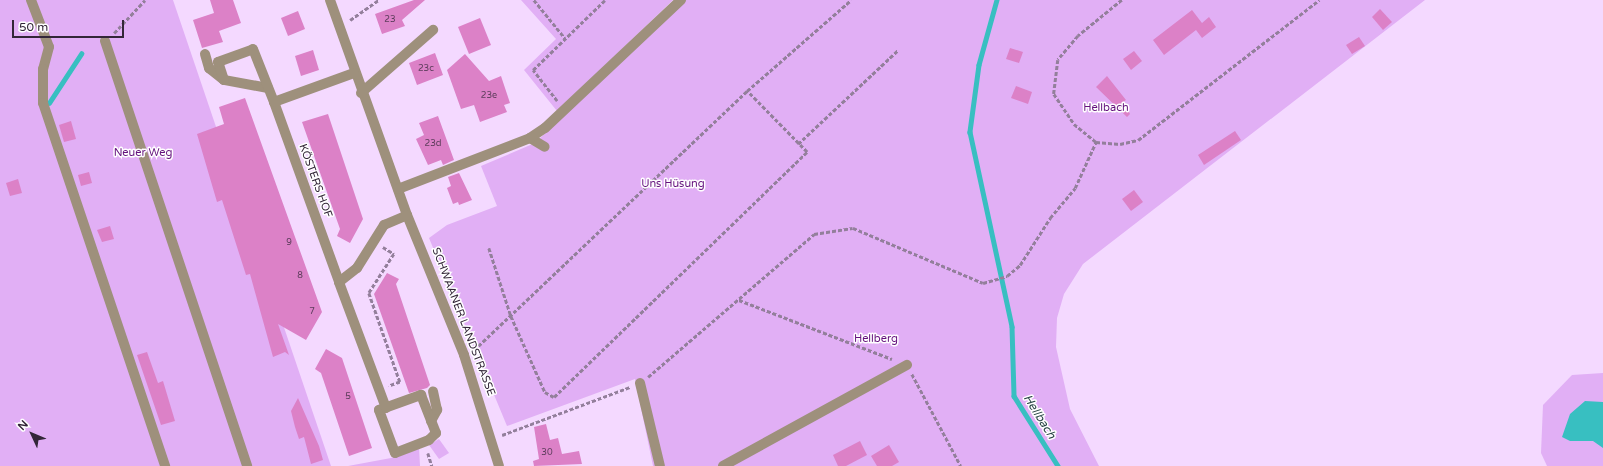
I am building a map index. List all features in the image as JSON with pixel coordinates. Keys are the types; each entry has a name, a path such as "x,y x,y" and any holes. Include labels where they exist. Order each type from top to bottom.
{"street":[{"path":"31,0 49,46 43,69 43,102 166,466"},
{"name":"SCHWAANER LANDSTRASSE","path":"330,0 361,93 407,215 464,354 499,466"},
{"path":"398,190 530,138 565,111 681,0"},
{"path":"361,93 433,30"},
{"path":"105,41 247,466"},
{"name":"KÖSTERS HOF","path":"224,80 218,62 253,49 274,102 338,282 386,408"},
{"path":"205,54 210,68 224,80 268,88"},
{"path":"274,102 354,73"},
{"path":"530,138 545,147"},
{"path":"338,282 357,268 372,241 384,225 407,215"},
{"path":"723,466 907,365"},
{"path":"640,383 660,466"},
{"path":"431,421 437,410 433,391"},
{"path":"421,395 436,433 429,440 395,453 379,410 386,408 421,395"}],"path":[{"path":"105,41 145,0"},
{"path":"338,25 360,16 379,0"},
{"path":"534,0 565,38"},
{"path":"565,111 533,70 605,0"},
{"path":"464,354 476,349 747,91 851,0"},
{"path":"1122,0 1078,36 1058,60 1054,94 1074,124 1096,142 1120,144 1138,140 1319,0"},
{"path":"798,144 898,50"},
{"path":"489,248 511,316 545,392 554,397 807,152 747,91"},
{"path":"502,435 640,383 739,300 814,234 853,228 983,283 1007,276 1020,264 1050,218 1076,188 1096,142"},
{"path":"372,241 394,254 369,294 400,382 379,389"},
{"path":"739,300 907,365 961,466"}],"green space":[{"name":"Neuer Weg","path":"0,0 173,0 331,466 0,466"},
{"path":"521,0 673,0 557,111 524,70 556,39"},
{"path":"686,0 1425,0 1083,264 1064,294 1057,318 1056,347 1070,409 1099,466 653,466 635,379 507,426 429,238 447,225 497,206 481,166 535,143"},
{"path":"1603,373 1603,466 1547,466 1541,453 1543,405 1572,375"},
{"path":"439,439 449,453 439,459 429,445"},
{"path":"419,447 420,466 348,466 391,458"}],"shaded area":[{"path":"1585,401 1603,402 1603,448 1593,441 1570,441 1562,437 1570,414"}],"building":[{"path":"210,0 233,0 241,23 219,31 223,42 202,48 193,20 214,13"},
{"path":"414,0 425,0 402,20 405,26 382,34 375,14"},
{"path":"1380,9 1392,22 1383,30 1372,17"},
{"path":"1192,10 1202,23 1209,17 1216,27 1202,38 1196,30 1164,55 1153,40"},
{"path":"298,11 305,29 288,36 281,18"},
{"path":"480,18 491,45 469,54 458,27"},
{"path":"1359,37 1365,46 1352,54 1346,45"},
{"path":"1010,48 1023,52 1019,63 1006,59"},
{"path":"313,50 319,70 301,76 295,56"},
{"path":"1134,51 1142,61 1131,70 1123,59"},
{"path":"435,53 443,75 417,85 409,63"},
{"path":"465,54 489,81 501,76 510,103 504,105 507,112 480,122 474,105 461,109 447,70"},
{"path":"1107,76 1126,100 1123,102 1130,114 1127,117 1096,87"},
{"path":"1016,86 1032,92 1028,104 1011,98"},
{"path":"245,98 322,312 306,340 278,324 289,355 285,352 273,357 250,274 246,275 222,200 217,202 197,134 224,124 219,107"},
{"path":"328,114 363,219 350,243 337,236 340,229 302,122"},
{"path":"438,116 454,160 443,165 441,160 428,165 416,139 424,135 419,123"},
{"path":"71,121 76,139 64,142 59,125"},
{"path":"1235,131 1241,140 1204,165 1198,155"},
{"path":"89,172 92,183 81,186 78,175"},
{"path":"459,173 472,200 459,205 458,202 453,204 447,188 451,186 448,177"},
{"path":"18,179 22,193 10,196 6,183"},
{"path":"1134,190 1143,202 1131,211 1122,199"},
{"path":"110,226 114,239 102,242 97,230"},
{"path":"387,273 399,279 396,284 430,385 427,388 409,393 374,294"},
{"path":"326,349 342,358 372,448 349,456 321,373 315,369"},
{"path":"147,352 158,383 163,381 175,421 161,425 137,355"},
{"path":"298,398 319,446 323,460 311,464 304,437 299,439 291,411"},
{"path":"546,424 550,440 558,438 562,454 579,451 582,464 534,466 533,461 539,459 534,427"},
{"path":"860,441 867,455 846,466 838,466 833,455"},
{"path":"889,445 899,462 892,466 877,466 871,456"}],"waterway":[{"name":"Hellbach","path":"997,0 979,65 970,132 1012,327 1014,396 1058,466"},
{"path":"49,103 81,54"}],"park label":[{"name":"Uns Hüsung","path":"673,184"},
{"name":"Hellberg","path":"876,339"}]}
